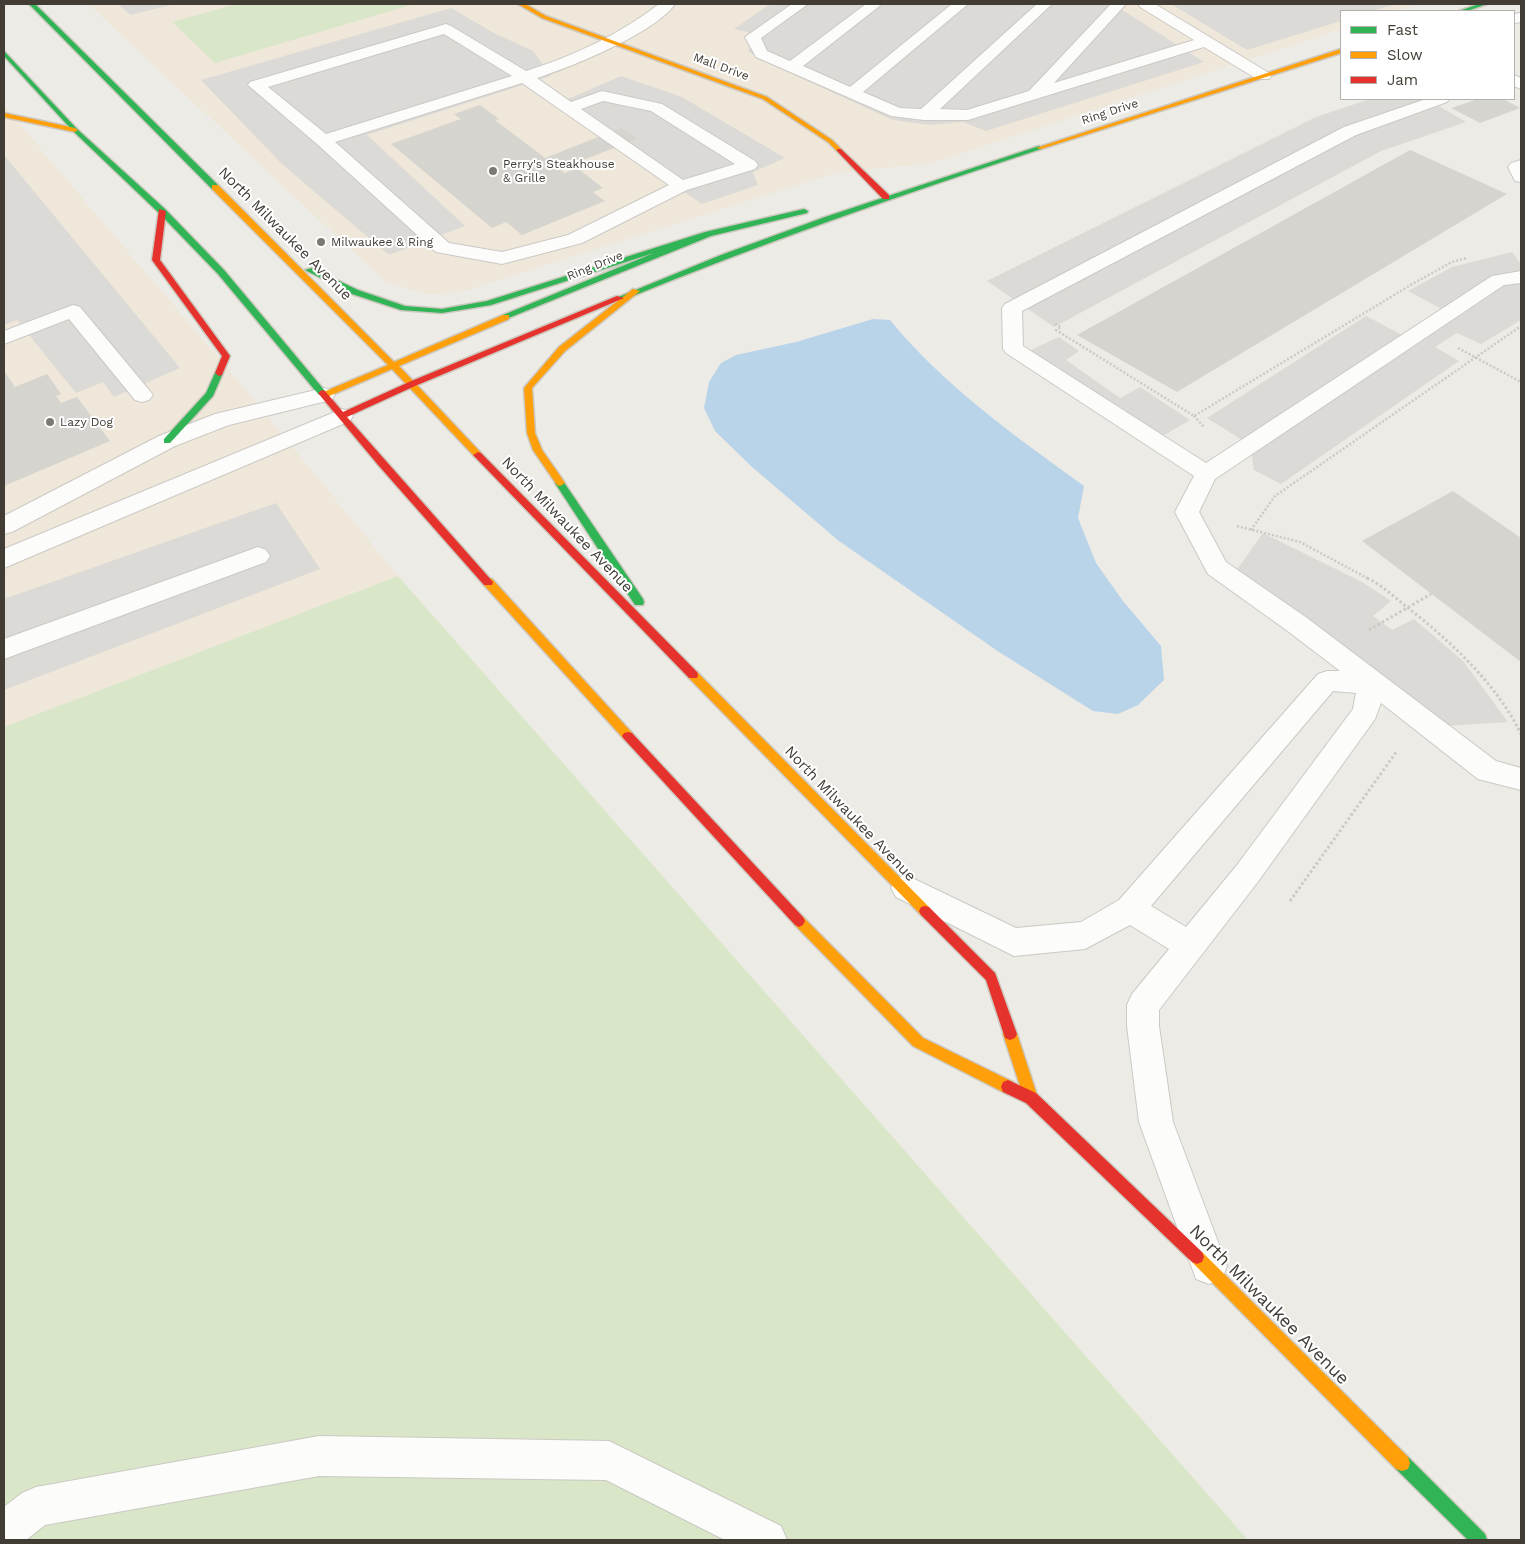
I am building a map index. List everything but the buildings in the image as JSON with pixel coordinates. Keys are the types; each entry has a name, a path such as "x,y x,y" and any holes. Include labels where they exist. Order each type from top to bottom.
{"main road":[{"name":"North Milwaukee Avenue","path":"32,4 412,384 674,656 991,977 1031,1098"},
{"name":"Mall Drive","path":"521,4 544,17 765,98 830,141 886,197"},
{"path":"1465,10 1484,4"},
{"name":"Ring Drive","path":"342,416 412,384 636,290 886,197 1091,133 1340,51"},
{"name":"North Milwaukee Avenue","path":"4,53 74,130 162,212 220,272 382,464 604,710 826,950 918,1042 1031,1098 1210,1270 1479,1540"},
{"path":"4,115 74,130"},
{"name":"Ring Drive","path":"324,395 708,234 821,207 886,197"},
{"path":"234,205 314,274 355,292 404,308 442,311 488,303 708,234"},
{"path":"162,212 156,260 226,356 210,394 167,441"},
{"path":"636,290 562,349 528,388 531,433 538,450 674,656"}],"street":[{"path":"323,140 562,65 639,27 668,4"},
{"path":"801,4 753,37 760,54 897,113 924,115 968,114 1207,41"},
{"path":"792,67 875,4"},
{"path":"852,94 961,4"},
{"path":"924,115 1045,4"},
{"path":"1035,94 1119,4"},
{"path":"1145,4 1263,76"},
{"path":"568,108 602,96 656,107 749,166 681,186 575,239 502,258 443,248 323,140 256,85 446,29 525,77 568,108 681,186"},
{"path":"1206,474 1013,349 1012,308 1350,131 1439,100"},
{"path":"1521,165 1516,167 1521,177"},
{"path":"1521,277 1499,280 1206,474 1187,512 1217,568 1298,625 1371,683 1488,771 1521,779"},
{"path":"4,338 73,312 142,395"},
{"path":"4,526 167,441 223,418 324,395"},
{"path":"4,558 342,416"},
{"path":"4,649 258,556"},
{"path":"898,884 1014,942 1085,935 1130,909 1327,681 1371,683"},
{"path":"1210,1270 1156,1122 1143,1026 1143,1005 1253,866 1366,712 1371,683"},
{"path":"1130,909 1190,946"},
{"path":"4,1532 36,1507 319,1456 609,1461 767,1540"}],"path":[{"path":"1020,304 1061,328 1056,330 1194,416 1414,283 1452,262 1468,258"},
{"path":"1251,530 1275,496 1521,326"},
{"path":"1424,330 1521,382"},
{"path":"1188,514 1300,542 1377,583 1467,659 1513,718 1521,734"},
{"path":"1332,652 1431,594"},
{"path":"1290,901 1419,719"}],"shaded area":[{"path":"88,4 1418,4 1398,10 1340,10 1340,29 932,163 835,173 467,290 431,295 386,282"},
{"path":"118,4 175,4 130,15"},
{"path":"770,4 1113,4 1204,62 986,131 963,122 929,125 893,120 772,65 749,52 748,32 734,29"},
{"path":"1171,4 1396,4 1375,10 1340,10 1340,21 1247,50"},
{"path":"451,8 492,32 533,51 551,76 367,135 465,226 389,255 282,164 201,80"},
{"path":"621,76 682,97 785,158 753,172 758,185 702,204 554,105"},
{"path":"1367,100 1438,100 1432,102 1466,122 1381,151 1054,327 987,281 1316,117"},
{"path":"4,106 255,401 398,576 4,727"},
{"path":"4,155 180,368 114,397 103,382 76,393 17,320 4,325"},
{"path":"1512,252 1521,264 1521,320 1481,344 1457,333 1435,347 1459,361 1281,484 1254,470 1250,445 1207,418 1366,316 1410,339 1449,313 1408,291 1452,267"},
{"path":"1059,337 1079,351 1066,360 1120,398 1140,387 1190,420 1154,441 1022,354"},
{"path":"276,503 320,569 4,690 4,599"},
{"path":"1263,533 1362,582 1391,601 1373,616 1392,630 1414,619 1463,661 1508,722 1430,727 1231,578"}],"green space":[{"path":"237,4 414,4 215,63 172,22"},
{"path":"398,576 1248,1540 4,1540 4,727"}],"water":[{"path":"873,319 890,320 933,367 981,409 1084,486 1078,518 1096,563 1123,601 1161,646 1164,680 1138,705 1118,714 1093,711 999,652 839,541 752,467 715,431 704,408 709,382 721,363 736,355 796,342"}],"traffic: fast":[{"path":"32,4 215,187"},
{"path":"1465,10 1484,4"},
{"path":"4,53 75,130 162,211 221,272 322,393"},
{"path":"620,298 828,218 1039,148"},
{"path":"506,317 708,234 804,211"},
{"path":"309,270 355,292 404,308 442,311 488,303 708,234"},
{"path":"167,441 210,394 219,373"},
{"path":"560,483 639,602"},
{"path":"1402,1463 1479,1540"}],"traffic: slow":[{"path":"521,4 544,17 765,98 830,141 839,150"},
{"path":"1039,148 1340,51"},
{"path":"4,115 75,130"},
{"path":"215,187 393,365 478,455"},
{"path":"560,483 538,450 531,433 528,388 562,349 636,291"},
{"path":"324,395 506,317"},
{"path":"488,582 628,736"},
{"path":"693,675 925,911"},
{"path":"799,921 918,1042 1008,1087"},
{"path":"1010,1034 1031,1098"},
{"path":"1197,1257 1402,1463"}],"traffic: jam":[{"path":"839,150 886,197"},
{"path":"162,211 156,260 226,356 219,373"},
{"path":"342,416 412,384 620,298"},
{"path":"322,393 382,464 488,582"},
{"path":"478,455 693,675"},
{"path":"628,736 799,921"},
{"path":"925,911 991,977 1010,1034"},
{"path":"1008,1087 1031,1098 1197,1257"}],"place":[{"name":"Perry's Steakhouse & Grille","path":"493,171"},
{"name":"Milwaukee & Ring","path":"321,242"},
{"name":"Lazy Dog","path":"50,422"}]}
